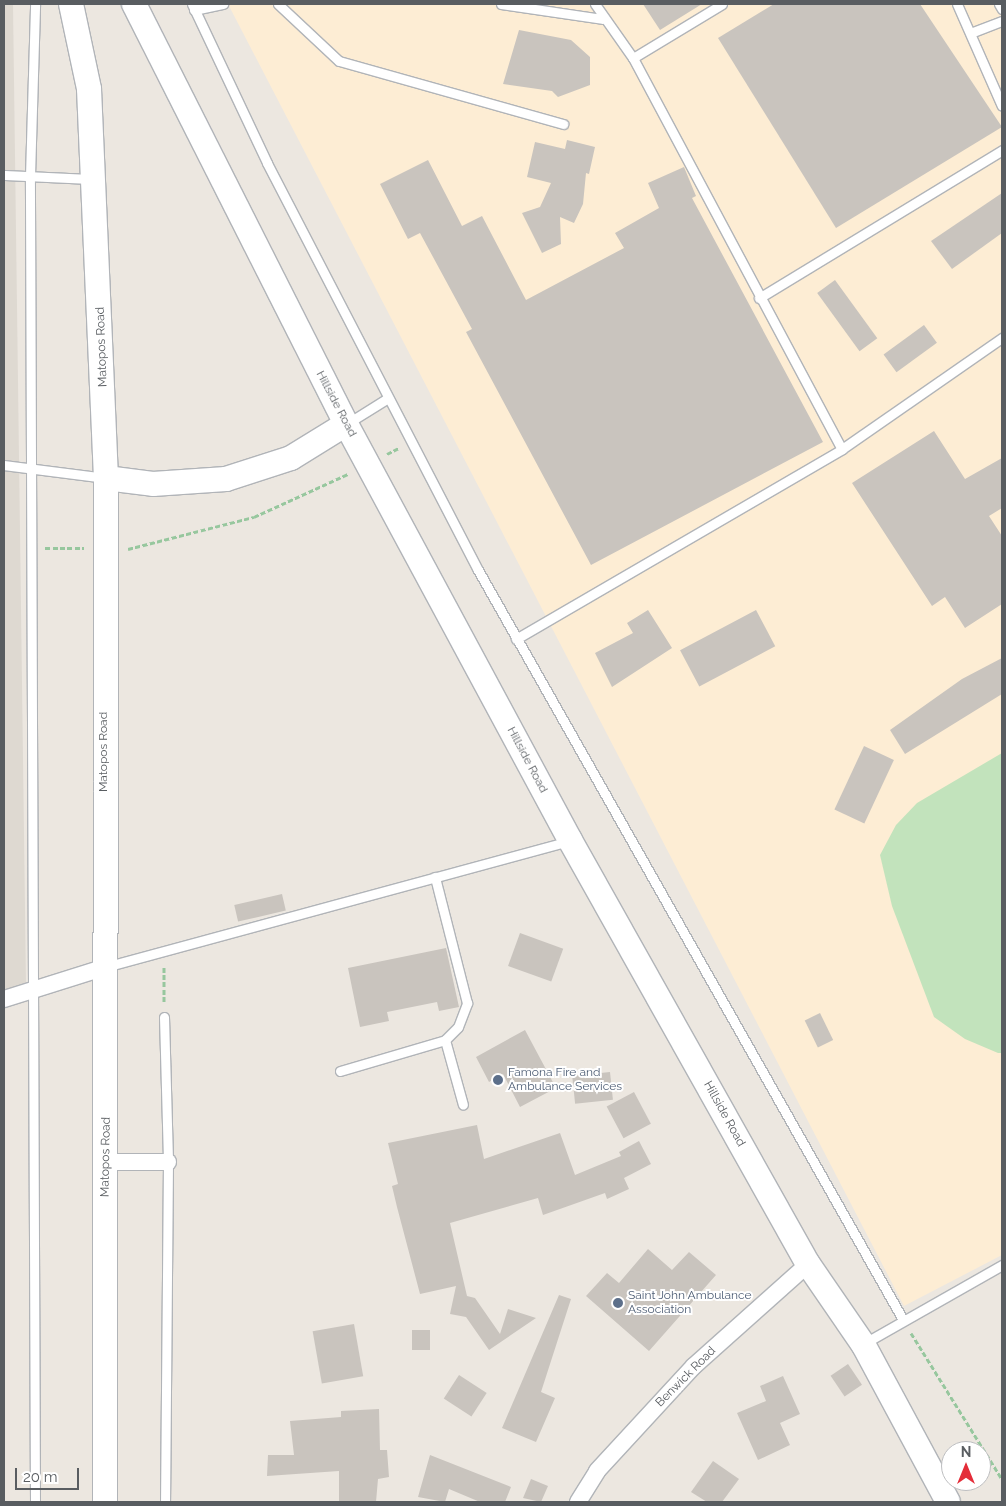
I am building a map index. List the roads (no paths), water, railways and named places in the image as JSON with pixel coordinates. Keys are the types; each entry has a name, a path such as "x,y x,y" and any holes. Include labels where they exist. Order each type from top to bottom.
{"street":[{"name":"Matopos Road","path":"72,4 89,89 95,179 106,478 107,548 103,763 108,966 105,1502"},
{"name":"Hillside Road","path":"134,4 346,424 570,840 808,1264 863,1344 948,1502"},
{"path":"106,478 152,484 226,479 290,458 346,424"},
{"path":"4,1000 108,966"},
{"path":"106,1162 168,1162"},
{"name":"Benwick Road","path":"578,1502 597,1471 694,1366 808,1264"}],"lane":[{"path":"35,1502 35,991 32,548 34,468 30,176 36,4"},
{"path":"223,4 193,7 388,398 413,440 516,639 902,1318"},
{"path":"278,4 339,61 563,124"},
{"path":"501,4 602,19"},
{"path":"595,4 602,19 633,58 758,298 842,449"},
{"path":"633,58 722,4"},
{"path":"957,4 973,32 1002,106"},
{"path":"1000,4 1002,9"},
{"path":"973,32 1002,21"},
{"path":"758,298 1002,150"},
{"path":"4,175 95,179"},
{"path":"516,639 842,449 1002,338"},
{"path":"346,424 388,398"},
{"path":"4,465 106,478"},
{"path":"108,966 570,840"},
{"path":"340,1071 445,1040 458,1027 467,1003 434,877"},
{"path":"164,1016 168,1162 165,1502"},
{"path":"445,1040 463,1105"},
{"path":"863,1344 902,1318 1002,1266"}],"place":[{"name":"Famona Fire and Ambulance Services","path":"498,1080"},
{"name":"Saint John Ambulance Association","path":"618,1303"}]}
